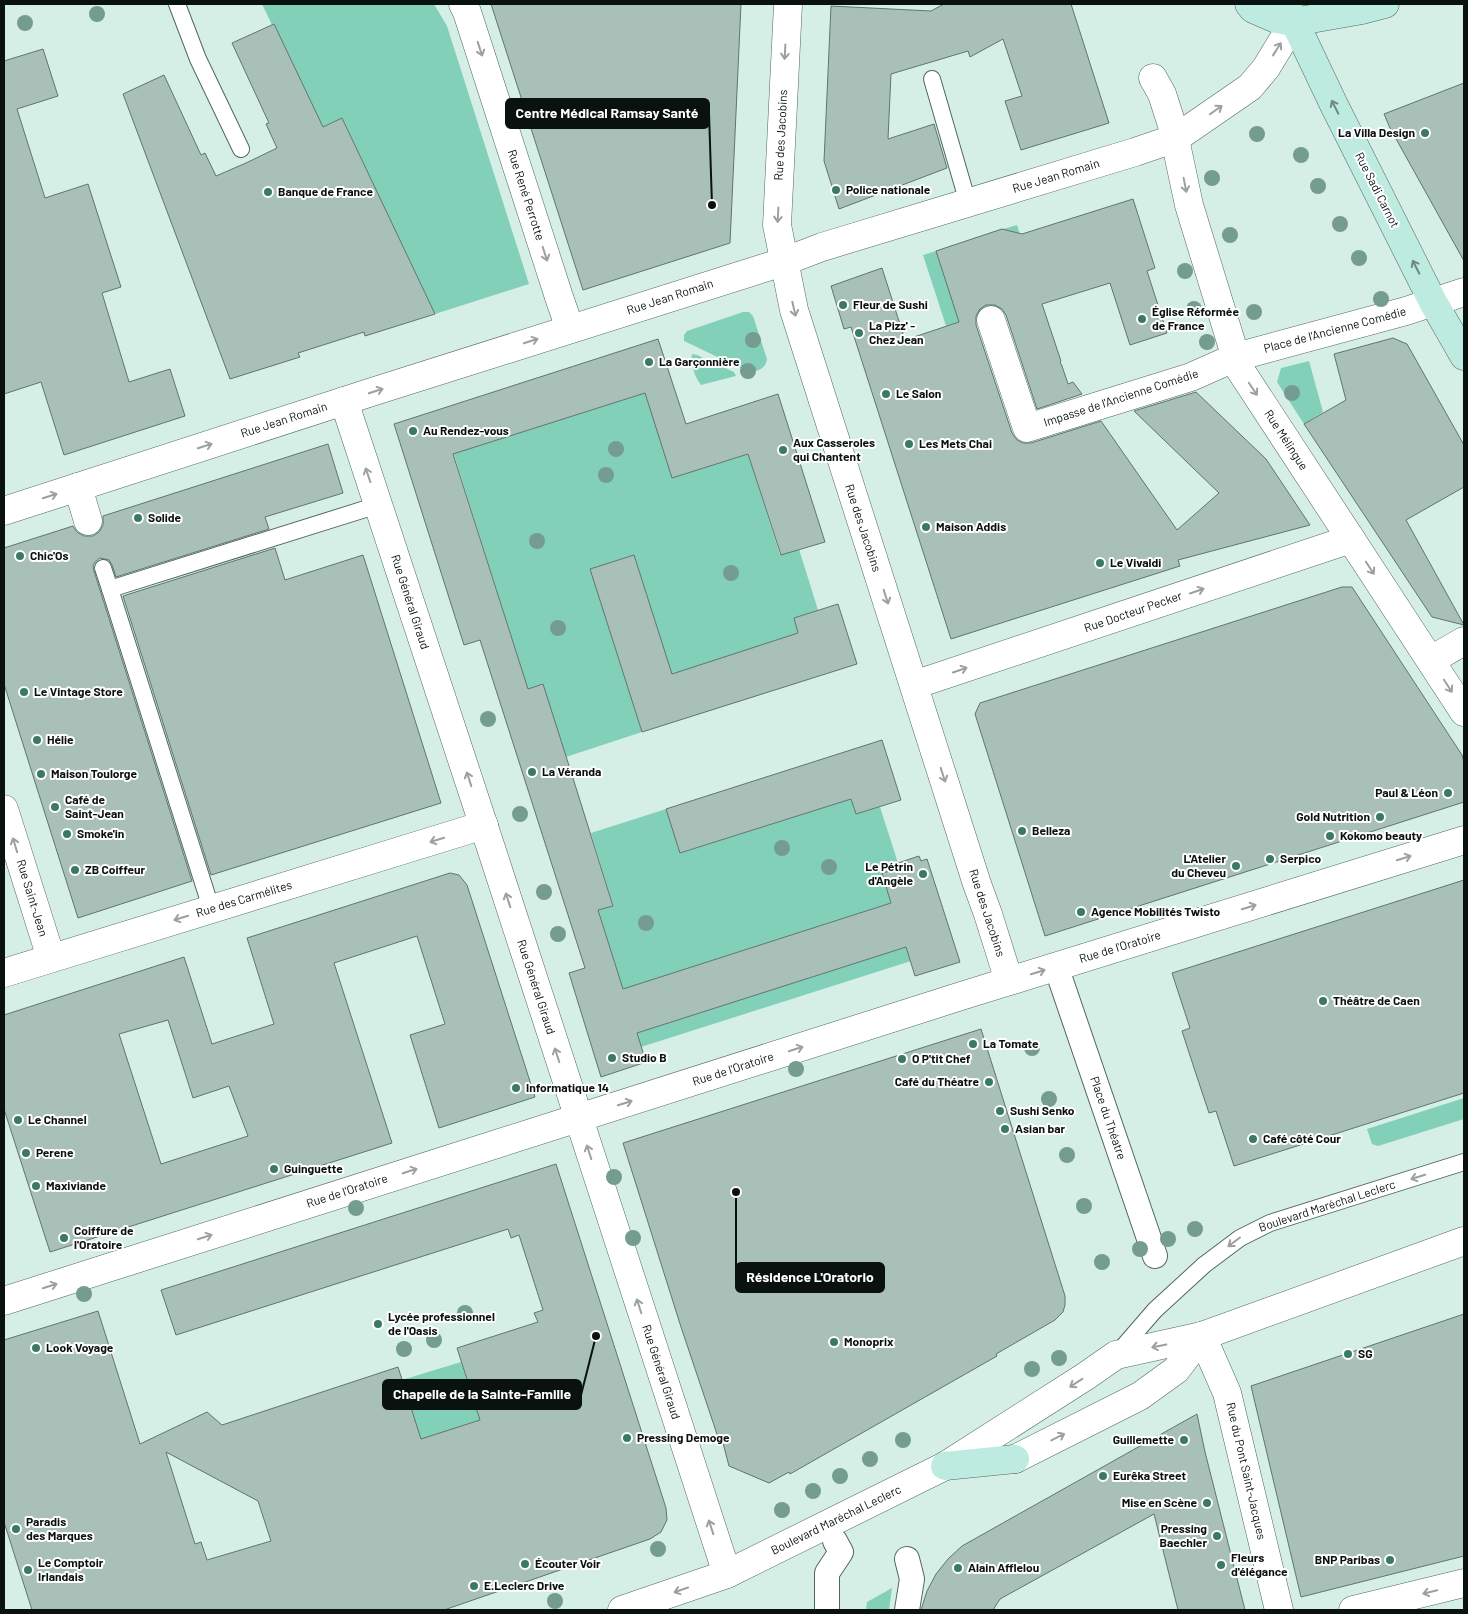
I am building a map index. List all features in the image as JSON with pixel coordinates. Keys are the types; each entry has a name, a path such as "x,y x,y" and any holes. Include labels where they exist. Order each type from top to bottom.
{"main road":[{"path":"1249,4 1253,8 1276,19 1290,13 1362,10 1385,4"},
{"name":"Rue Sadi Carnot","path":"1290,13 1433,302 1464,356"},
{"name":"Boulevard Maréchal Leclerc","path":"945,1466 1015,1459"}],"street":[{"name":"Rue René Perrotte","path":"463,4 468,12 558,297 570,329"},
{"name":"Rue des Jacobins","path":"788,4 777,225 783,262 794,310 1010,981"},
{"name":"Rue Jean Romain","path":"4,511 783,262 822,247 1176,138 1250,87 1266,68 1290,13"},
{"name":"Rue Mélingue","path":"1153,78 1162,94 1176,138 1189,205 1242,373 1464,712"},
{"name":"Place de l'Ancienne Comédie","path":"1236,357 1406,311 1464,292"},
{"name":"Impasse de l'Ancienne Comédie","path":"991,320 1027,428 1191,377 1236,357"},
{"name":"Rue Général Giraud","path":"344,401 727,1574"},
{"path":"78,487 88,521"},
{"name":"Rue Docteur Pecker","path":"914,686 1351,539"},
{"path":"1431,660 1464,641"},
{"name":"Rue Saint-Jean","path":"4,809 51,958"},
{"name":"Rue des Carmélites","path":"4,973 484,825"},
{"name":"Rue de l'Oratoire","path":"4,1301 1010,981 1464,840"},
{"name":"Place du Théatre","path":"1061,981 1155,1256"},
{"name":"Boulevard Maréchal Leclerc","path":"622,1610 727,1574 945,1466 1116,1355 1202,1336 1464,1241"},
{"name":"Boulevard Maréchal Leclerc","path":"1015,1459 1140,1396 1176,1370 1202,1336"},
{"name":"Rue du Pont Saint-Jacques","path":"1202,1336 1227,1393 1279,1610"},
{"name":"Boulevard Maréchal Leclerc","path":"826,1610 827,1573 841,1552 835,1541"},
{"path":"907,1559 912,1579 907,1610"},
{"path":"1353,1610 1464,1583"}],"lane":[{"path":"177,4 198,59 241,149"},
{"path":"932,79 968,203"},
{"path":"110,589 378,505"},
{"path":"103,568 211,908"},
{"name":"Boulevard Maréchal Leclerc","path":"1116,1355 1155,1310 1204,1265 1240,1238 1270,1223 1464,1162"}],"green space":[{"path":"262,4 434,4 447,26 529,284 435,314 342,118 314,131 312,104 274,24 272,25"},
{"path":"1017,225 1040,296 946,326 923,255 936,251 951,297 993,232"},
{"path":"743,312 749,312 753,316 767,359 765,365 760,370 747,371 684,341 684,335 687,331"},
{"path":"692,354 734,372 736,376 701,385 694,370"},
{"path":"1309,361 1323,412 1304,424 1277,382 1281,368"},
{"path":"673,384 658,433 672,478 748,454 780,555 799,549 818,610 794,618 798,633 661,678 667,658 634,555 590,569 642,732 566,757 543,684 528,689 450,442 469,449"},
{"path":"851,799 856,814 880,807 898,863 892,865 894,870 882,874 891,903 623,989 598,910 613,905 591,833 666,809 681,853"},
{"path":"906,947 911,961 641,1047 637,1033"},
{"path":"1464,1098 1464,1119 1378,1146 1372,1144 1367,1129"},
{"path":"461,1362 480,1420 421,1439 402,1380"},
{"path":"892,1588 889,1610 866,1610 867,1602"}],"building":[{"path":"491,4 741,4 730,243 583,290"},
{"path":"944,4 1071,4 1109,123 1021,150 1005,101 1022,96 1003,39 970,57 968,51 891,74 888,139 934,124 947,168 839,209 824,161 831,6 931,11"},
{"name":"Banque de France","path":"274,24 323,127 342,118 435,314 365,336 364,332 298,353 300,357 230,379 123,94 164,75 201,155 205,153 216,176 246,163 277,148 266,124 269,123 232,43"},
{"path":"43,49 58,96 17,109 45,198 88,184 121,287 102,293 129,382 170,369 185,416 64,455 41,382 4,394 4,61"},
{"path":"1464,83 1464,261 1384,114"},
{"path":"1133,199 1155,268 1147,271 1167,333 1130,345 1110,283 1042,304 1068,384 1073,382 1082,394 1037,409 1006,315 1002,309 995,305 986,305 980,309 976,316 976,325 1012,433 1017,440 1023,443 1031,443 1101,421 1177,530 1219,493 1134,411 1196,392 1266,459 1310,525 1178,560 1180,566 951,639 851,327 844,329 831,286 882,268 905,340 959,322 936,251 1002,229 1022,234"},
{"path":"1393,338 1407,344 1464,445 1464,487 1406,520 1464,625 1432,617 1304,424 1346,400 1334,354"},
{"path":"658,339 686,424 778,394 825,542 781,555 748,454 672,478 645,393 453,454 528,689 543,684 572,775 613,906 598,910 623,989 891,903 882,873 894,870 892,865 919,856 921,861 927,859 960,962 915,976 906,947 637,1033 646,1062 601,1077 569,973 585,968 480,640 464,645 394,424"},
{"path":"328,444 343,493 265,517 269,529 116,577 109,560 100,558 95,562 93,566 94,571 192,881 78,918 4,684 4,548 73,526 77,532 84,536 93,536 99,532 103,525 103,516"},
{"path":"275,548 285,580 363,555 441,803 211,875 123,596"},
{"path":"634,555 672,674 798,633 794,618 838,604 857,664 642,732 590,569"},
{"path":"1342,587 1352,587 1462,755 1464,762 1464,802 1045,936 975,714 980,703"},
{"path":"882,740 901,800 856,814 851,799 680,853 666,809"},
{"path":"450,873 459,875 467,885 535,1097 439,1128 410,1035 445,1024 417,936 334,963 392,1143 50,1252 4,1109 4,1015 184,957 212,1044 274,1024 247,938","holes":["168,1020 193,1098 229,1086 248,1136 161,1164 119,1034"]},
{"name":"Théâtre de Caen","path":"1464,880 1464,1093 1234,1166 1216,1111 1209,1113 1182,1031 1190,1028 1172,973"},
{"path":"981,1029 1065,1296 1063,1312 1055,1320 996,1354 997,1356 790,1474 789,1472 769,1483 729,1466 723,1443 720,1443 681,1327 623,1143"},
{"path":"556,1164 666,1508 667,1520 661,1532 650,1539 444,1610 32,1610 4,1522 4,1340 98,1311 140,1444 207,1412 222,1425 398,1367 421,1439 480,1420 457,1348 538,1322 534,1313 543,1310 519,1235 511,1238 508,1229 176,1335 161,1290","holes":["166,1452 258,1501 271,1541 207,1560 201,1542 195,1544"]},
{"path":"1464,1314 1464,1556 1301,1597 1251,1386"},
{"path":"1197,1414 1245,1610 1178,1610 1154,1514 1000,1599 993,1610 921,1610 927,1591 936,1574 962,1546"}],"place":[{"name":"La Villa Design","path":"1425,133"},
{"name":"Police nationale","path":"836,190"},
{"name":"Banque de France","path":"268,192"},
{"name":"Centre Médical Ramsay Santé","path":"712,205"},
{"name":"Fleur de Sushi","path":"843,305"},
{"name":"Église Réformée de France","path":"1142,319"},
{"name":"La Pizz' - Chez Jean","path":"859,333"},
{"name":"La Garçonnière","path":"649,362"},
{"name":"Le Salon","path":"886,394"},
{"name":"Au Rendez-vous","path":"413,431"},
{"name":"Les Mets Chai","path":"909,444"},
{"name":"Aux Casseroles qui Chantent","path":"783,450"},
{"name":"Solide","path":"138,518"},
{"name":"Maison Addis","path":"926,527"},
{"name":"Chic'Os","path":"20,556"},
{"name":"Le Vivaldi","path":"1100,563"},
{"name":"Le Vintage Store","path":"24,692"},
{"name":"Hélie","path":"37,740"},
{"name":"La Véranda","path":"532,772"},
{"name":"Maison Toulorge","path":"41,774"},
{"name":"Paul & Léon","path":"1448,793"},
{"name":"Café de Saint-Jean","path":"55,807"},
{"name":"Gold Nutrition","path":"1380,817"},
{"name":"Belleza","path":"1022,831"},
{"name":"Smoke'in","path":"67,834"},
{"name":"Kokomo beauty","path":"1330,836"},
{"name":"Serpico","path":"1270,859"},
{"name":"L'Atelier du Cheveu","path":"1236,866"},
{"name":"ZB Coiffeur","path":"75,870"},
{"name":"Le Pétrin d'Angèle","path":"923,874"},
{"name":"Agence Mobilités Twisto","path":"1081,912"},
{"name":"Théâtre de Caen","path":"1323,1001"},
{"name":"La Tomate","path":"973,1044"},
{"name":"Studio B","path":"612,1058"},
{"name":"O P'tit Chef","path":"902,1059"},
{"name":"Café du Théatre","path":"989,1082"},
{"name":"Informatique 14","path":"516,1088"},
{"name":"Sushi Senko","path":"1000,1111"},
{"name":"Le Channel","path":"18,1120"},
{"name":"Asian bar","path":"1005,1129"},
{"name":"Café côté Cour","path":"1253,1139"},
{"name":"Perene","path":"26,1153"},
{"name":"Guinguette","path":"274,1169"},
{"name":"Maxiviande","path":"36,1186"},
{"name":"Résidence L'Oratorio","path":"736,1192"},
{"name":"Coiffure de l'Oratoire","path":"64,1238"},
{"name":"Lycée professionnel de l'Oasis","path":"378,1324"},
{"name":"Chapelle de la Sainte-Famille","path":"596,1336"},
{"name":"Monoprix","path":"834,1342"},
{"name":"Look Voyage","path":"36,1348"},
{"name":"SG","path":"1348,1354"},
{"name":"Pressing Demoge","path":"627,1438"},
{"name":"Guillemette","path":"1184,1440"},
{"name":"Eurêka Street","path":"1103,1476"},
{"name":"Mise en Scène","path":"1207,1503"},
{"name":"Paradis des Marques","path":"16,1529"},
{"name":"Pressing Baechler","path":"1217,1536"},
{"name":"BNP Paribas","path":"1390,1560"},
{"name":"Écouter Voir","path":"525,1564"},
{"name":"Fleurs d'élégance","path":"1221,1565"},
{"name":"Alain Afflelou","path":"958,1568"},
{"name":"Le Comptoir Irlandais","path":"28,1570"},
{"name":"E.Leclerc Drive","path":"474,1586"}]}
